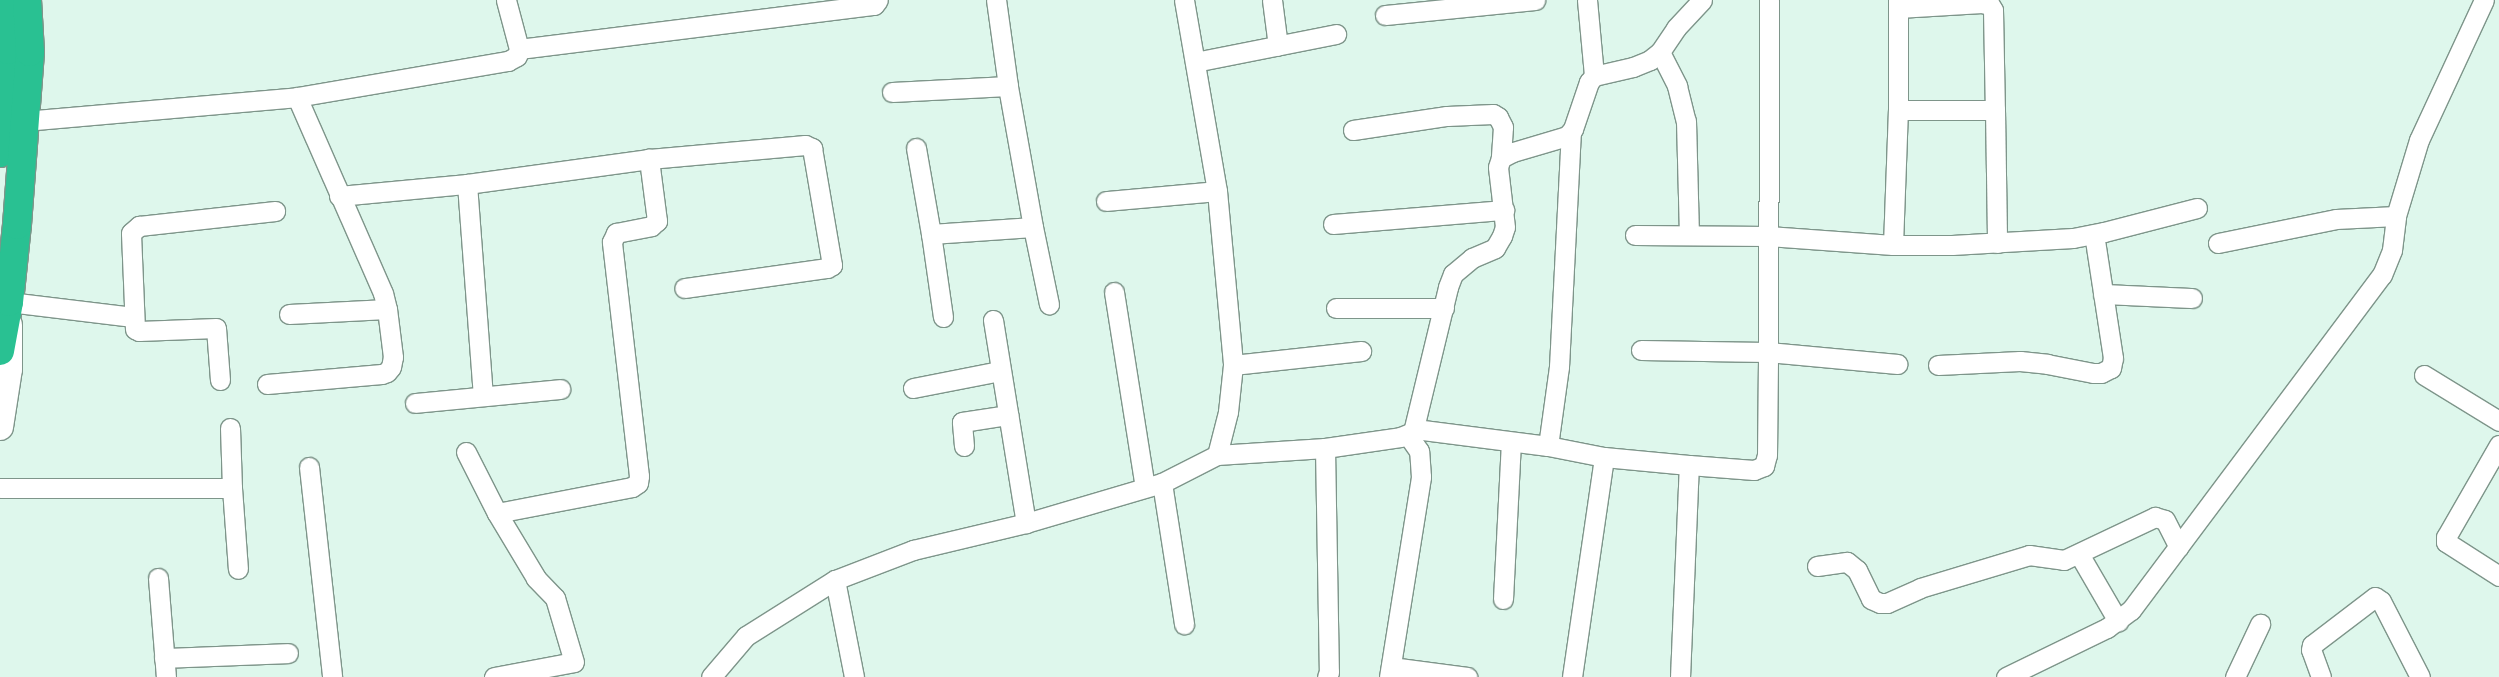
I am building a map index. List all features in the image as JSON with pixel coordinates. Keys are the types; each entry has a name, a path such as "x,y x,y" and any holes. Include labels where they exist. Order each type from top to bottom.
{"highway":[{"path":"0,145 8,50 4,0"},
{"path":"0,351 9,302 25,121 30,52 27,0"}],"street":[{"path":"25,121 297,97 508,61 517,56 519,49 506,0"},
{"path":"519,49 874,6 878,0"},
{"path":"996,0 1008,86 1033,228 1049,304"},
{"path":"1184,0 1217,190 1233,365 1228,412 1217,455"},
{"path":"1272,0 1278,46"},
{"path":"1385,15 1535,0"},
{"path":"1588,0 1594,76"},
{"path":"711,677 746,636 835,580 913,550 1026,523 1154,485 1217,455 1325,448 1412,432 1548,446 1604,456 1689,465 1754,470 1764,466 1767,454 1769,0"},
{"path":"2006,677 2118,621 2142,598 2382,275 2392,250 2396,216 2419,140 2484,0"},
{"path":"1893,245 1898,110 1898,4 1982,2 1990,5 1992,10 1997,242"},
{"path":"1548,446 1559,367 1571,133 1589,82 1594,76 1632,67 1650,60 1660,52 1691,3"},
{"path":"1195,62 1336,34"},
{"path":"1660,52 1677,86 1686,121 1689,234"},
{"path":"892,92 1008,86"},
{"path":"267,384 382,374 391,367 393,357 383,293 297,97"},
{"path":"1898,110 1994,110"},
{"path":"1353,130 1447,116 1492,114 1498,117 1503,127 1501,158 1498,167 1505,227 1495,248 1472,258 1453,274 1412,432 1419,451 1421,478 1390,672 1468,677"},
{"path":"1501,158 1513,152 1563,139 1571,133"},
{"path":"339,196 467,184 649,159 805,145 814,150 832,265 827,268 684,288"},
{"path":"916,148 943,317"},
{"path":"497,513 632,486 640,480 612,242 616,233 651,226 657,221 649,159"},
{"path":"467,184 483,395"},
{"path":"1106,201 1217,190"},
{"path":"1635,235 1768,236 1893,245 1952,245 2073,238 2197,208"},
{"path":"1332,224 1504,210"},
{"path":"220,380 216,328 139,331 134,327 130,237 134,229 139,226 275,211"},
{"path":"2218,243 2336,219 2396,216"},
{"path":"931,234 1033,228"},
{"path":"1938,365 2020,361 2048,364 2084,372 2107,371 2113,364 2113,358 2094,234"},
{"path":"1114,292 1184,624"},
{"path":"2103,294 2192,298"},
{"path":"0,426 9,369 9,302 133,317"},
{"path":"1336,308 1444,308"},
{"path":"289,314 387,309"},
{"path":"993,320 1026,523"},
{"path":"1641,350 1768,352 1897,364"},
{"path":"1233,365 1361,351"},
{"path":"913,388 1000,371"},
{"path":"2424,375 2499,421"},
{"path":"415,403 560,389"},
{"path":"964,446 962,422 1008,415"},
{"path":"230,428 238,569"},
{"path":"1503,599 1512,442"},
{"path":"2499,445 2446,537 2446,542 2499,576"},
{"path":"1325,448 1329,672 1327,677"},
{"path":"466,452 497,513 536,578 555,598 576,670 494,677"},
{"path":"1572,677 1604,456"},
{"path":"1680,677 1689,465"},
{"path":"309,467 332,677"},
{"path":"0,488 232,488"},
{"path":"1817,566 1847,562 1857,570 1871,599 1880,603 1887,603 1920,588 2029,555 2040,555 2057,561 2064,560 2155,517 2165,520 2180,547"},
{"path":"2078,554 2118,621"},
{"path":"158,578 166,677"},
{"path":"835,580 854,677"},
{"path":"2320,677 2311,650 2312,645 2375,598 2381,601 2420,677"},
{"path":"2235,677 2260,624"},
{"path":"164,658 288,653"}]}
